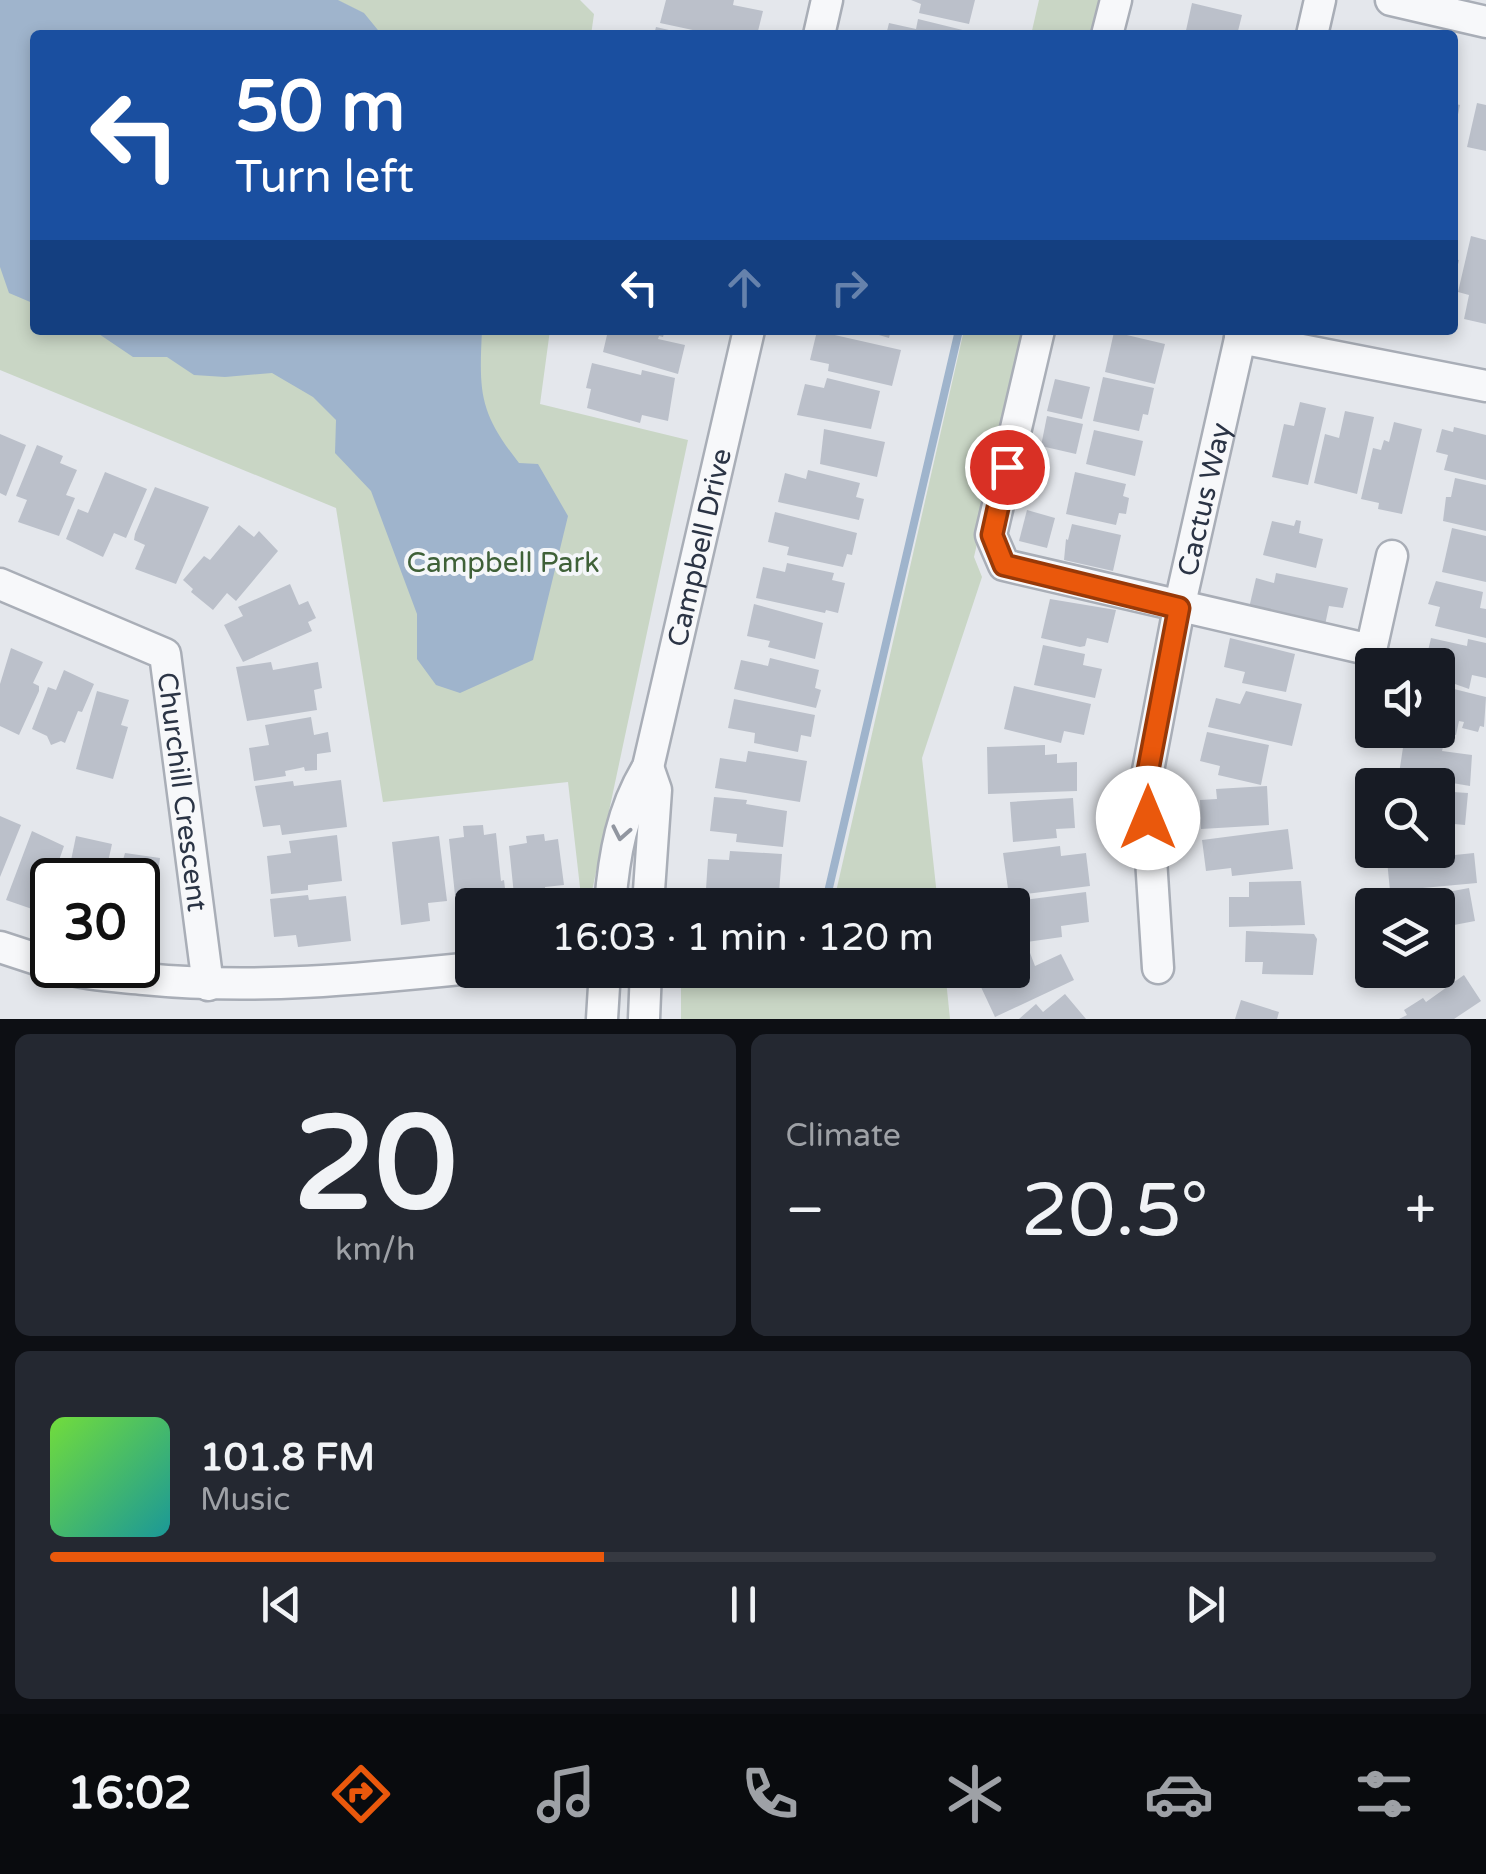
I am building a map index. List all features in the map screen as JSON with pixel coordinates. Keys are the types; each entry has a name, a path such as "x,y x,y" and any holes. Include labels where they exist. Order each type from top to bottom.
{"street":[{"path":"820,30 827,0"},
{"path":"1109,30 1116,0"},
{"path":"1391,0 1486,22"},
{"name":"Campbell Drive","path":"613,888 630,797 648,767 748,335"},
{"path":"1038,335 992,535 1004,565 1371,650 1392,556"},
{"name":"Cactus Way","path":"1158,968 1146,781 1179,608 1241,335"},
{"path":"1246,335 1486,386"},
{"name":"Churchill Crescent","path":"0,584 165,654 208,985"},
{"name":"Campbell Drive","path":"648,767 656,790 649,888"},
{"path":"0,947 30,957"},
{"path":"160,980 208,985 330,982 455,970"},
{"path":"602,1019 603,988"},
{"path":"644,1019 645,988"}],"green space":[{"name":"Campbell Park","path":"0,0 580,0 594,14 592,30 30,30 30,335 549,335 540,404 688,440 593,888 580,888 568,782 383,802 336,508 0,370"},
{"path":"1039,0 1103,0 1096,30 1032,30"},
{"path":"963,335 1025,335 974,557 982,577 922,758 936,888 837,888"},
{"path":"681,988 947,988 950,1019 681,1019"}],"water":[{"path":"0,0 338,0 364,13 378,30 30,30 30,302 9,293 0,267"},
{"path":"100,335 482,335 484,401 496,430 519,463 538,464 568,516 533,660 460,693 436,685 417,659 417,614 371,491 335,453 336,420 313,397 272,373 194,375 167,357 133,357"}],"building":[{"path":"666,0 734,0 733,5 763,11 758,30 693,30 660,23"},
{"path":"911,0 975,0 969,24 919,13 921,4"},
{"path":"1192,3 1242,15 1238,30 1186,30"},
{"path":"918,19 963,30 887,30 889,23 916,29"},
{"path":"1477,103 1486,105 1486,151 1467,147"},
{"path":"1471,236 1486,240 1486,324 1464,319 1469,295 1458,292"},
{"path":"607,335 664,335 658,339 685,345 678,374 603,352"},
{"path":"816,335 835,335 901,350 892,386 828,371 829,364 810,360"},
{"path":"1113,335 1165,344 1155,384 1105,372"},
{"path":"592,363 641,375 642,370 675,378 668,421 642,415 640,423 587,408 591,389 586,388"},
{"path":"1103,377 1154,388 1148,415 1143,414 1139,431 1093,421"},
{"path":"827,378 880,391 871,429 797,415 805,384 824,388"},
{"path":"1055,379 1090,387 1082,419 1047,411"},
{"path":"1300,402 1326,408 1308,485 1272,477 1284,424 1294,426"},
{"path":"1345,411 1374,417 1357,494 1314,483 1325,434 1339,438"},
{"path":"1047,416 1083,424 1076,454 1041,446"},
{"path":"1394,422 1422,429 1402,514 1378,509 1379,503 1361,499 1373,448 1381,450 1384,440 1389,442"},
{"path":"1454,427 1486,435 1486,480 1444,470 1448,455 1436,452 1442,429 1453,432"},
{"path":"824,429 885,442 877,477 820,464"},
{"path":"1094,430 1143,441 1135,476 1086,464"},
{"path":"0,434 26,445 6,496 0,493"},
{"path":"37,445 63,456 60,463 77,470 66,495 75,498 59,536 18,522 27,500 16,496"},
{"path":"808,470 860,483 856,497 864,499 859,520 778,502 785,473 806,479"},
{"path":"105,472 147,489 126,538 114,533 103,557 66,539 78,509 88,513"},
{"path":"1075,472 1126,484 1126,514 1119,513 1116,525 1066,514"},
{"path":"1455,478 1486,485 1486,531 1443,521 1446,497 1451,497"},
{"path":"155,487 209,507 176,584 135,569 145,545 134,540 135,534"},
{"path":"1027,510 1055,518 1047,548 1019,541"},
{"path":"775,512 857,533 852,555 847,554 843,567 787,555 789,547 768,542"},
{"path":"1296,520 1301,521 1299,533 1323,539 1316,568 1263,555 1272,521 1294,526"},
{"path":"1072,524 1121,535 1113,571 1064,560"},
{"path":"239,525 254,537 259,531 278,551 236,601 227,593 213,610 183,580 204,556 210,560"},
{"path":"1452,528 1486,536 1486,582 1442,572"},
{"path":"787,563 834,573 832,580 845,583 838,613 756,598 763,567 785,572"},
{"path":"1276,573 1348,588 1343,608 1329,606 1325,625 1249,608 1256,578 1274,583"},
{"path":"1436,581 1483,592 1480,608 1486,609 1486,638 1435,626 1440,607 1428,604"},
{"path":"290,584 299,605 308,601 316,618 308,622 312,631 243,662 224,625 243,616 238,607"},
{"path":"1050,599 1116,610 1108,643 1087,638 1085,646 1080,647 1041,638"},
{"path":"754,604 823,623 815,659 768,647 770,641 747,636"},
{"path":"1230,638 1295,654 1286,692 1242,683 1245,672 1224,667"},
{"path":"1431,638 1467,646 1468,639 1486,643 1486,678 1472,675 1469,689 1455,684 1455,648 1429,648"},
{"path":"1043,645 1085,654 1083,665 1102,669 1095,698 1034,685"},
{"path":"11,648 43,662 33,683 39,691 19,735 0,726 0,684"},
{"path":"770,658 819,670 815,688 821,690 816,708 734,689 741,660 768,666"},
{"path":"271,662 273,670 318,662 322,688 314,690 317,710 247,721 236,667"},
{"path":"64,670 94,684 65,743 51,745 47,736 32,729 48,687 56,690"},
{"path":"1014,686 1091,704 1084,735 1064,731 1061,743 1004,729"},
{"path":"1455,689 1486,697 1484,727 1480,726 1478,732 1462,728 1464,722 1459,721 1456,735"},
{"path":"97,691 129,700 121,725 128,727 113,779 76,769"},
{"path":"1246,691 1302,704 1292,746 1208,727 1216,698 1240,704"},
{"path":"734,699 815,715 811,737 801,735 798,752 754,743 755,733 728,728"},
{"path":"311,717 314,735 328,732 331,752 317,754 317,770 305,771 304,767 285,771 286,776 254,781 249,748 269,745 265,725"},
{"path":"1207,732 1269,745 1261,785 1218,775 1220,766 1200,761"},
{"path":"1045,745 1045,755 1057,754 1057,763 1077,762 1077,791 988,794 987,747"},
{"path":"1403,748 1443,748 1442,751 1472,755 1470,786 1455,783 1455,768 1400,768"},
{"path":"748,751 807,761 800,802 715,788 720,758 746,762"},
{"path":"341,780 347,827 282,835 280,825 263,827 255,786"},
{"path":"1267,786 1269,825 1201,829 1200,800 1217,799 1216,789"},
{"path":"1455,792 1468,793 1465,825 1455,824"},
{"path":"714,797 747,800 746,804 787,811 783,847 736,842 737,834 710,831"},
{"path":"1073,798 1075,828 1056,829 1057,838 1013,842 1010,802"},
{"path":"0,816 21,825 0,877"},
{"path":"483,825 484,835 496,833 505,888 455,888 455,895 449,839 464,837 463,826"},
{"path":"1288,829 1293,869 1232,876 1231,868 1206,871 1202,840"},
{"path":"32,831 64,846 60,858 30,858 30,908 6,900"},
{"path":"544,834 545,841 558,839 564,885 513,888 509,846 527,843 526,836"},
{"path":"337,835 342,881 271,894 267,856 291,853 289,841"},
{"path":"76,836 112,844 109,858 72,858"},
{"path":"439,836 447,901 428,903 430,921 401,925 392,842"},
{"path":"1060,846 1061,856 1086,853 1090,886 1030,893 1030,888 1008,888 1003,853"},
{"path":"730,851 782,854 779,888 706,888 708,859 729,860"},
{"path":"125,853 160,858 124,858"},
{"path":"1474,853 1477,883 1390,888 1388,868 1455,868 1455,855"},
{"path":"1301,881 1305,925 1229,927 1229,897 1249,897 1249,882"},
{"path":"1469,888 1475,921 1455,925 1455,891"},
{"path":"1086,892 1089,922 1061,926 1062,937 1030,941 1030,899"},
{"path":"308,895 309,900 346,896 351,941 298,947 296,935 274,937 270,899"},
{"path":"1246,931 1314,934 1317,939 1313,975 1262,974 1263,962 1245,962"},
{"path":"1030,953 1035,966 1061,954 1074,980 995,1017 981,988 1030,988"},
{"path":"1464,975 1481,1001 1454,1019 1399,1019 1407,1015 1404,1010 1423,998 1426,1002 1446,988 1455,988 1455,981"},
{"path":"1065,994 1086,1019 1019,1019 1036,1004 1043,1012"},
{"path":"1241,1000 1279,1012 1277,1019 1235,1019"}],"waterway":[{"path":"829,888 958,335"}],"route":[{"path":"1007,467 992,535 1004,565 1179,608 1146,781 1148,818"}]}
